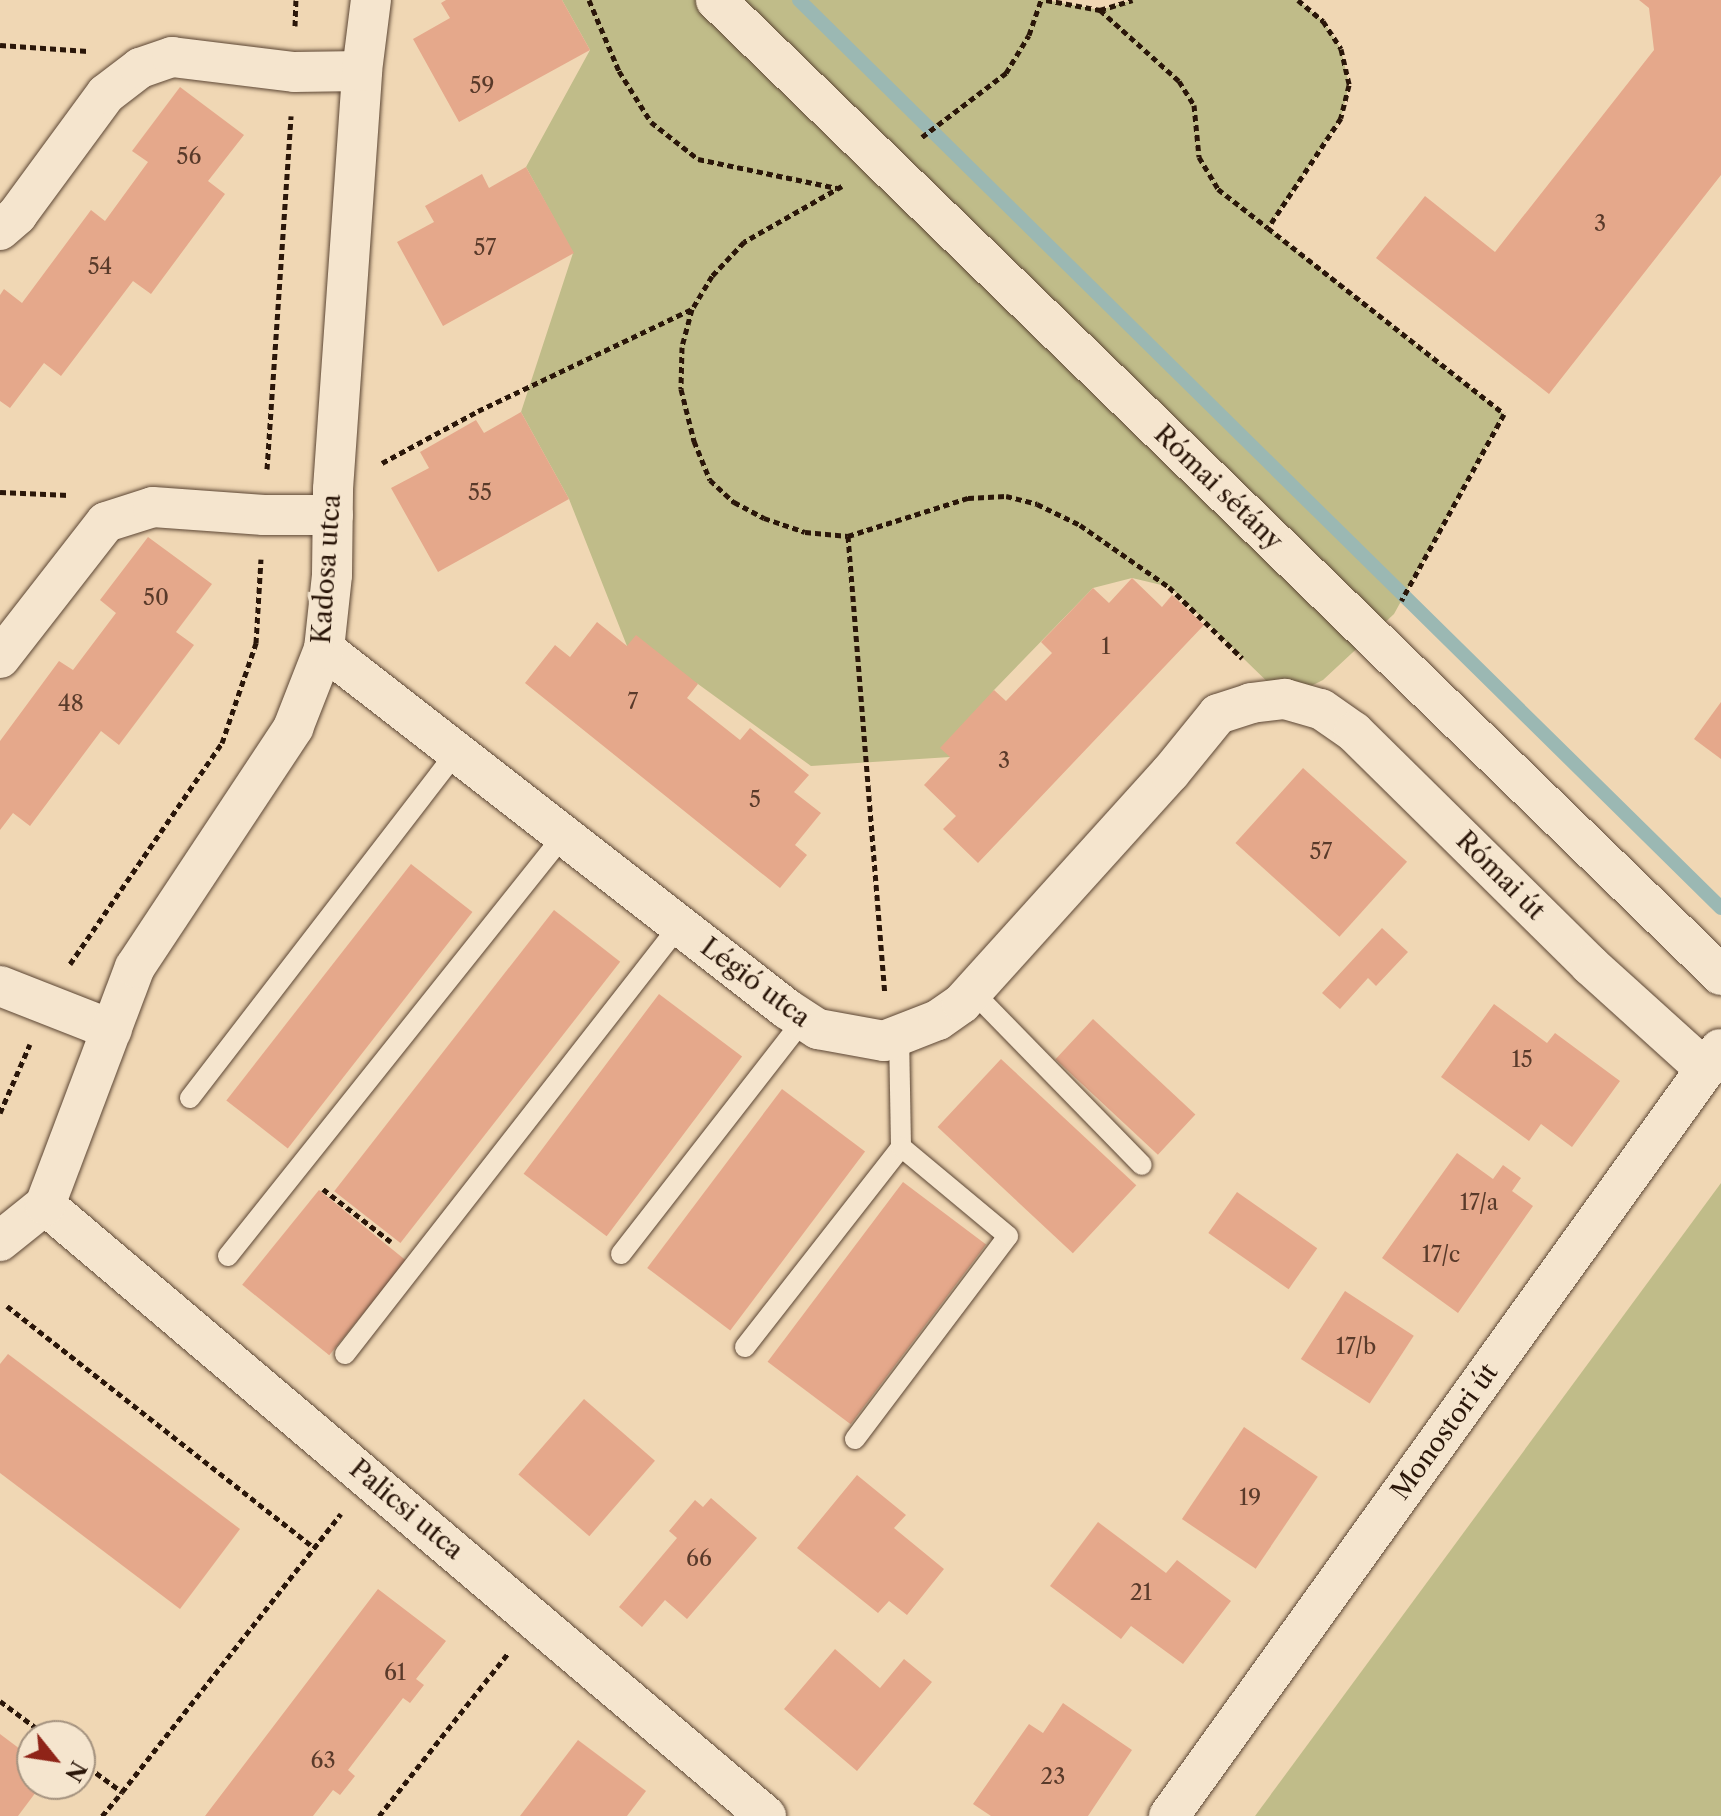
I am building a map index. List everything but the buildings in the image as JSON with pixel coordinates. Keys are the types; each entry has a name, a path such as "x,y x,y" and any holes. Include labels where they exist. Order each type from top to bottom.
{"street":[{"name":"Kadosa utca","path":"45,1205 135,967 221,842 293,728 324,649 362,71 371,0"},
{"name":"Római sétány","path":"716,0 897,153 1721,975"},
{"path":"0,230 17,215 106,94 140,68 172,57 294,72 362,71"},
{"path":"0,658 106,522 153,507 264,515 333,502"},
{"name":"Légió utca","path":"324,649 803,1020 818,1029 858,1039 884,1041 938,1020 972,991 1170,773 1218,714 1251,703 1285,699"},
{"name":"Római út","path":"1285,699 1321,709 1354,732 1571,946 1713,1058"},
{"path":"0,986 112,1030"},
{"name":"Monostori út","path":"1169,1816 1713,1058"},
{"path":"0,1241 45,1205"},
{"name":"Palicsi utca","path":"45,1205 766,1816"}],"lane":[{"path":"190,1098 456,752"},
{"path":"228,1256 563,836"},
{"path":"345,1354 679,926"},
{"path":"972,991 1142,1165"},
{"path":"621,1254 803,1020"},
{"path":"745,1347 901,1147 899,1037"},
{"path":"855,1439 1008,1236 901,1147"}],"path":[{"path":"0,1113 55,986 222,743 256,643 294,72 296,0"},
{"path":"589,0 619,71 651,122 698,159 838,188"},
{"path":"1133,0 1100,10 1044,0 1029,35 1006,73 954,116 897,153 744,242 712,276 692,309 682,347 681,389 694,441 710,480 734,502 764,518 805,532 848,536 968,498 1006,496 1037,504 1080,525 1169,587 1285,699"},
{"path":"1268,228 1341,118 1349,85 1341,49 1323,21 1298,0"},
{"path":"1100,10 1179,81 1194,105 1199,157 1218,189 1504,414 1394,614"},
{"path":"333,502 446,433 692,309"},
{"path":"848,536 886,996 899,1037"},
{"path":"297,1168 417,1262"},
{"path":"7,1306 313,1547"},
{"path":"102,1816 346,1508"},
{"path":"379,1816 508,1652"},
{"path":"0,1701 26,1720"},
{"path":"96,1773 122,1792"}],"shaded area":[{"path":"562,0 1046,0 1100,10 1133,0 1298,0 1323,21 1341,49 1349,85 1341,118 1268,228 1504,414 1394,614 1323,680 1285,699 1170,587 1132,578 1093,588 994,690 950,757 811,766 698,684 627,646 569,499 521,412 573,253 526,167 590,50"},
{"path":"1721,1183 1721,1816 1255,1816"}],"waterway":[{"path":"799,0 1721,908"}]}
